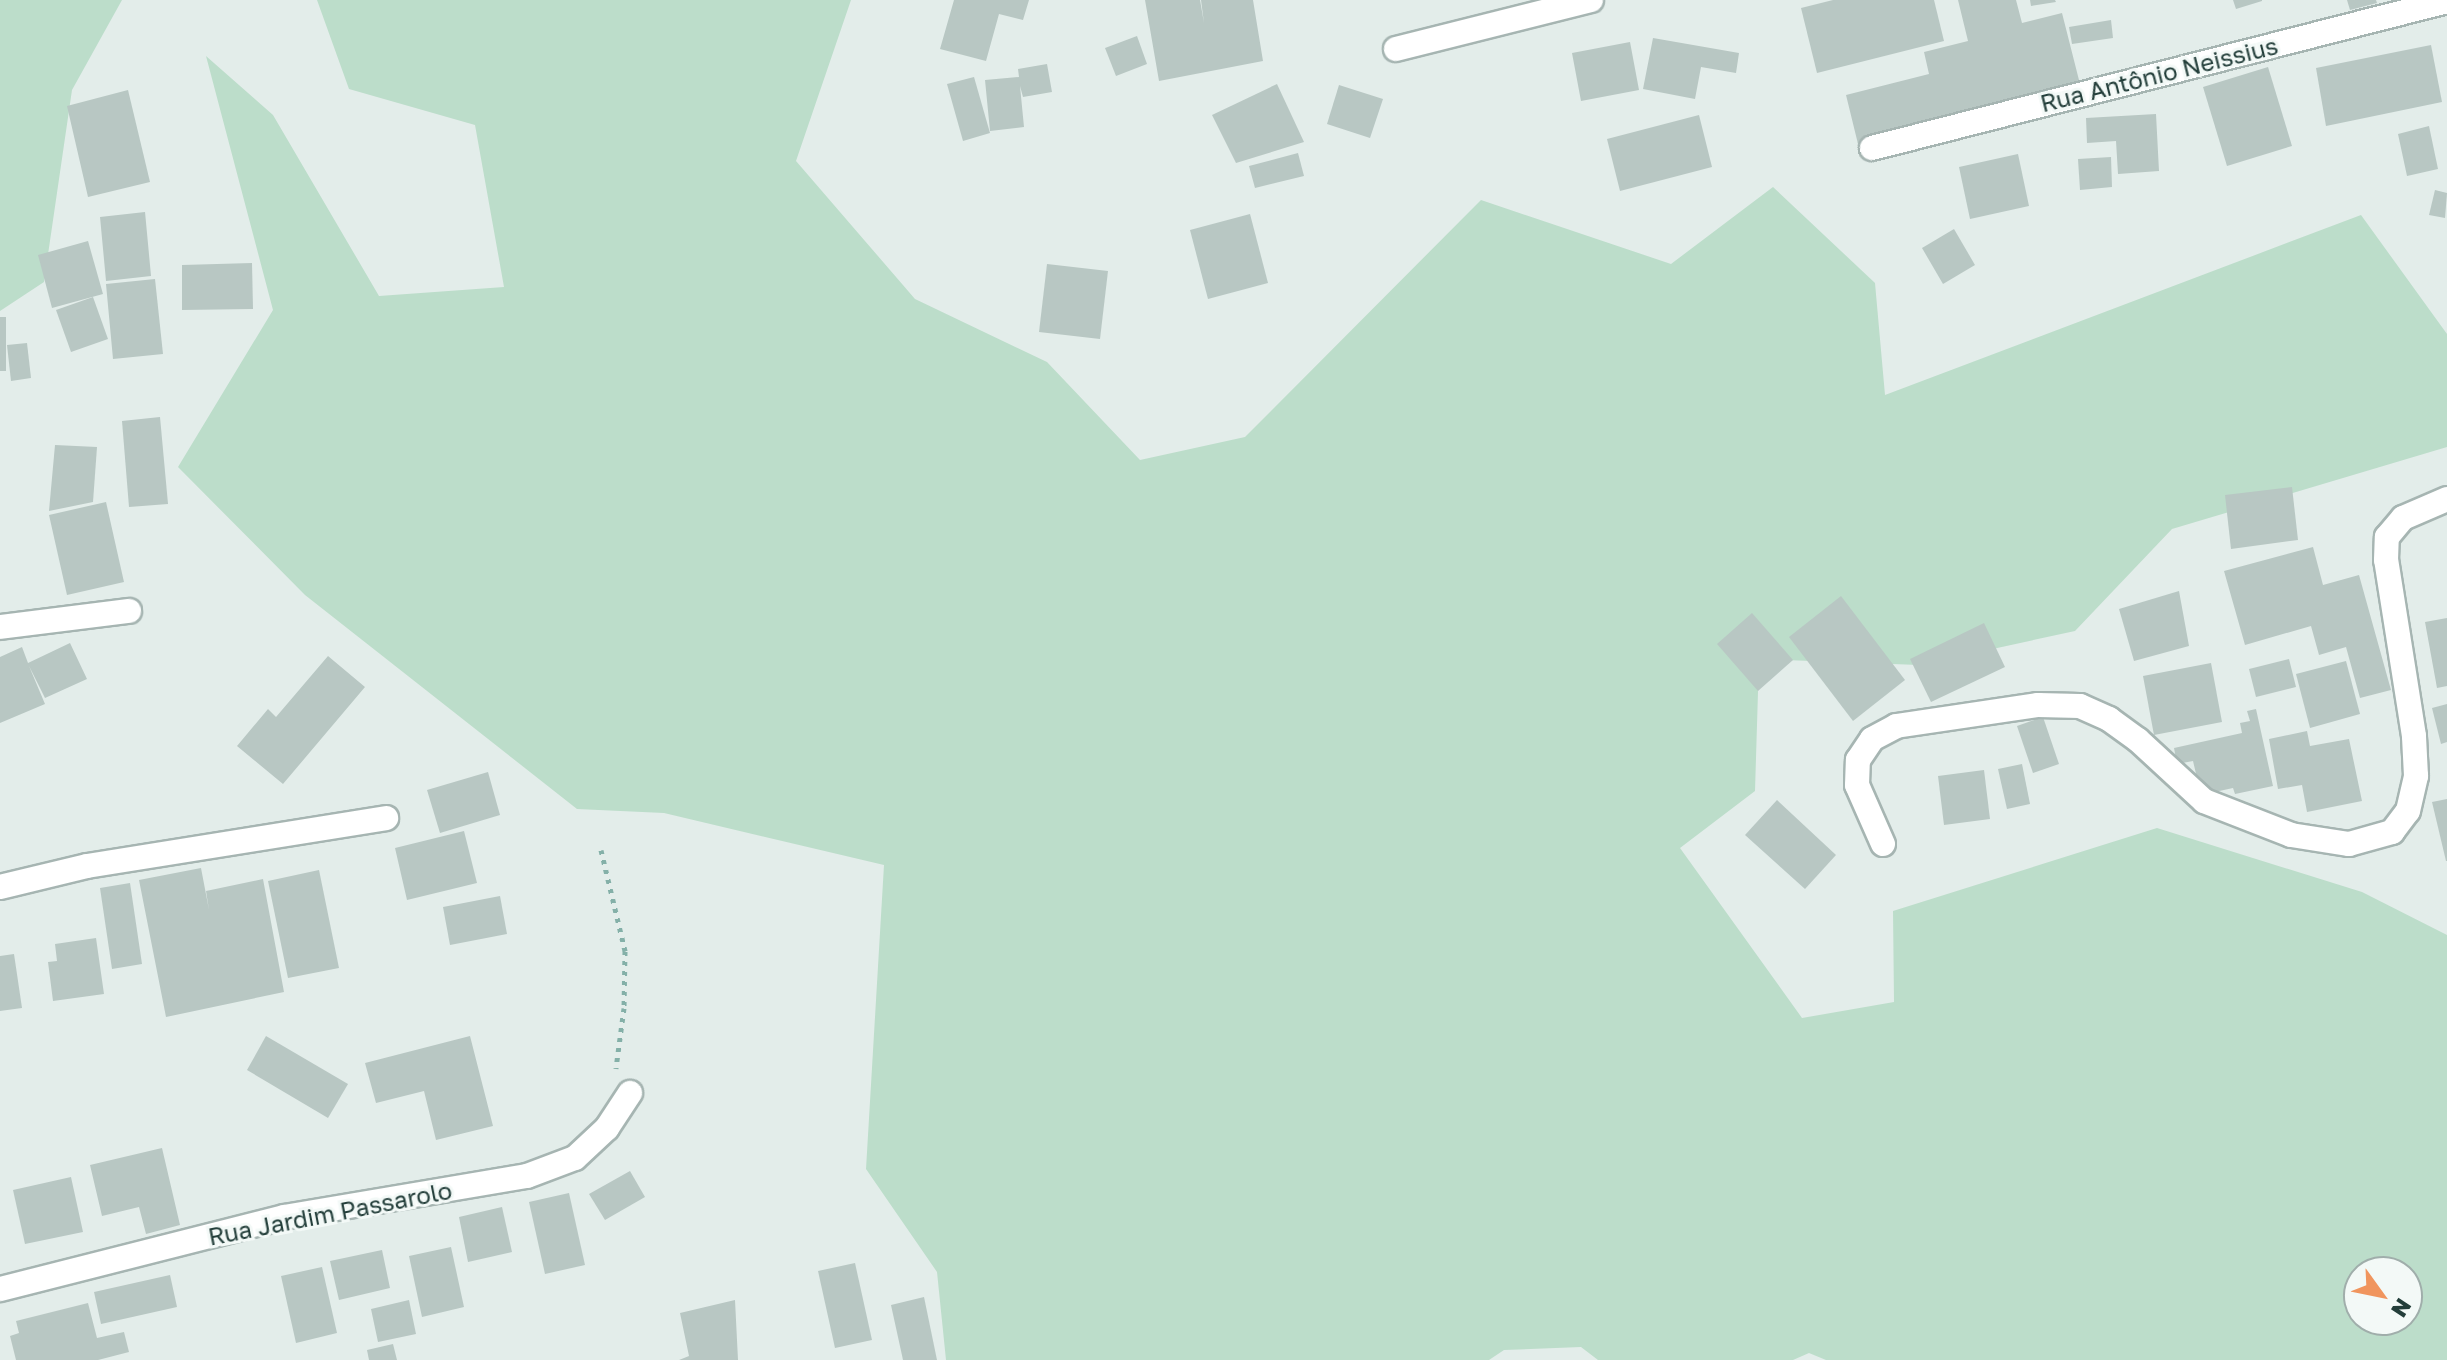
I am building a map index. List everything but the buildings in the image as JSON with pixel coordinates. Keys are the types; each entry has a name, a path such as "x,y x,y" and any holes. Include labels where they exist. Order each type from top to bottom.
{"street":[{"path":"1396,49 1591,0"},
{"name":"Rua Antônio Neissius","path":"1872,148 2447,1"},
{"path":"1883,844 1857,785 1858,760 1872,739 1896,726 2038,705 2080,706 2109,719 2138,740 2204,801 2291,835 2349,844 2392,832 2408,811 2416,776 2414,736 2386,560 2387,537 2403,518 2447,499"},
{"path":"0,627 129,611"},
{"path":"0,887 87,866 386,818"},
{"name":"Rua Jardim Passarolo","path":"0,1289 284,1217 527,1176 575,1158 607,1128 630,1093"}],"path":[{"path":"601,850 625,966 624,1008 607,1128"}],"green space":[{"path":"0,0 122,0 72,90 44,282 0,311"},
{"path":"317,0 851,0 796,161 915,299 1047,362 1140,460 1245,437 1481,200 1671,264 1773,187 1875,283 1885,395 2361,215 2447,334 2447,447 2172,529 2075,631 1919,665 1759,659 1755,791 1680,848 1802,1018 1894,1002 1893,911 2157,828 2362,892 2447,935 2447,1360 1826,1360 1809,1353 1793,1360 1598,1360 1581,1347 1504,1350 1489,1360 946,1360 937,1272 866,1169 884,865 664,813 577,809 305,595 178,467 273,310 206,56 273,115 379,296 504,287 475,125 349,89"}]}
